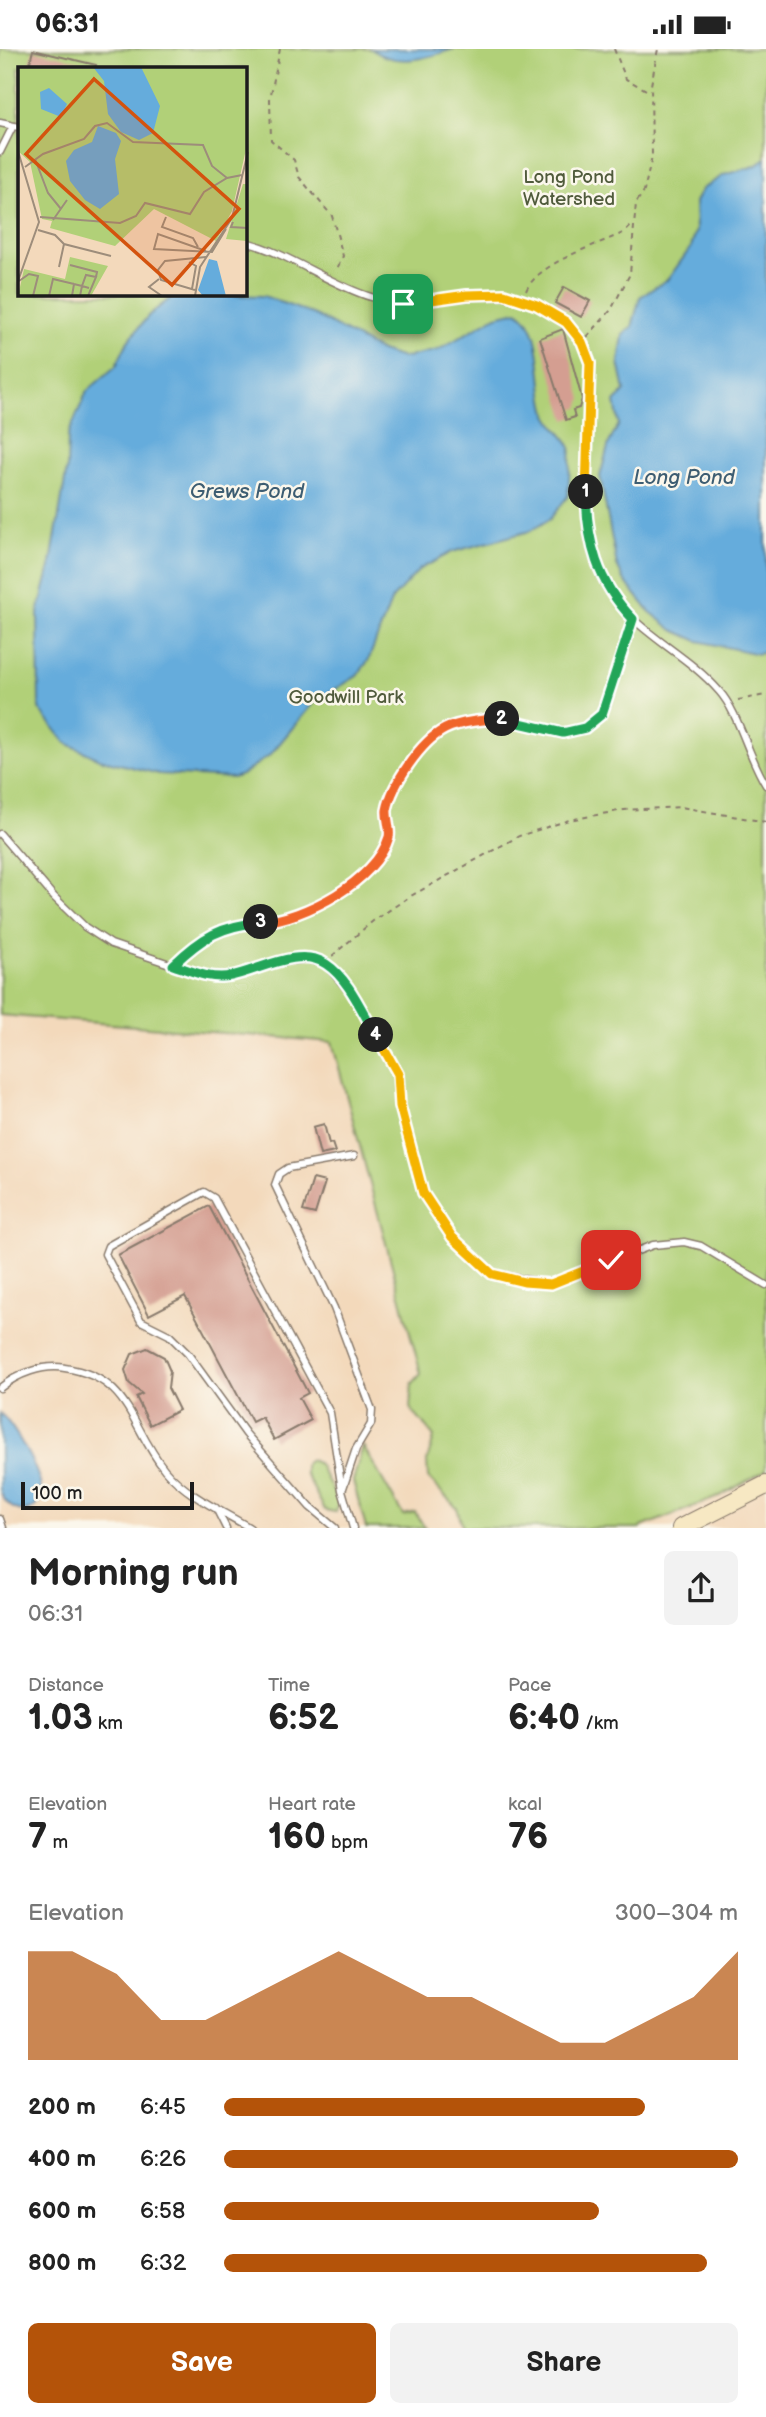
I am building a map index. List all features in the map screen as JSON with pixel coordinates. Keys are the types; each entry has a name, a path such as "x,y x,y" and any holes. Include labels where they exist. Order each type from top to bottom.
{"main road":[{"path":"681,1528 708,1522 766,1485"}],"lane":[{"path":"0,123 16,127 0,152"},
{"path":"247,243 372,297 403,304 467,295 504,294 566,322 582,342 590,363 585,451 590,535 596,565 605,586 633,619 719,690 766,785"},
{"path":"0,834 54,897 85,927 111,944 205,975 230,977 286,961 307,959 325,963 355,998 398,1074 400,1106 423,1193 452,1237 492,1274 551,1284 653,1245 684,1243 701,1246 766,1285"},
{"path":"342,1490 356,1449 371,1424 372,1410 334,1308 275,1185 279,1174 288,1168 354,1156"},
{"path":"335,1528 310,1507 246,1434 188,1354 169,1335 141,1321 105,1254 108,1246 204,1192 214,1198 330,1413 342,1490 353,1528"},
{"path":"0,1388 29,1372 56,1366 99,1376 123,1399 164,1469 185,1488 250,1528"},
{"path":"215,1507 226,1528"},
{"path":"0,1519 4,1528"}],"path":[{"path":"280,49 270,99 271,140 294,160 299,177 332,216 343,256 329,280"},
{"path":"614,49 625,79 651,93"},
{"path":"582,342 611,310 627,282 633,250 636,203 644,191 652,157 651,93 658,49"},
{"path":"522,300 533,279 551,265 625,232 633,225"},
{"path":"173,965 196,942 216,931 244,924 280,921 322,902 373,865 389,835 387,813 394,786 409,764 444,729 500,719 563,733 585,728 602,714 633,619"},
{"path":"726,702 766,695"},
{"path":"325,963 373,921 519,836 569,820 624,810 681,807 766,822"}],"green space":[{"name":"Goodwill Park","path":"0,49 766,49 766,1470 718,1497 639,1528 463,1528 457,1508 428,1478 427,1461 434,1437 410,1408 412,1384 421,1374 332,1042 0,1015"},
{"path":"363,1446 403,1515 415,1512 425,1528 366,1528 353,1481"},
{"path":"311,1460 319,1464 339,1502 336,1512 325,1510 305,1473 305,1464"}],"water":[{"path":"371,49 454,49 422,58 401,60 381,55"},
{"name":"Long Pond","path":"766,158 766,652 758,654 698,641 673,630 649,611 624,580 617,566 600,476 609,443 619,424 615,402 625,391 619,363 623,335 632,327 640,297 668,279 691,247 696,231 695,202 702,189 724,175 755,166"},
{"name":"Grews Pond","path":"173,296 264,296 315,315 381,351 403,358 438,350 496,316 517,311 533,329 537,342 547,412 571,448 568,496 550,519 530,531 452,552 420,569 392,599 368,661 357,676 313,703 271,754 242,775 233,778 159,774 99,759 66,743 39,709 38,613 51,563 67,468 68,435 87,391 116,366 128,341 149,315"},
{"path":"0,1413 26,1450 37,1474 41,1493 34,1508 28,1511 21,1511 8,1504 0,1489"}],"building":[{"path":"33,50 96,65 95,67 29,66"},
{"path":"564,287 590,301 581,317 555,303"},
{"path":"563,329 582,399 579,408 573,410 575,417 566,420 540,338"},
{"path":"324,1124 329,1144 332,1143 335,1152 320,1155 313,1127"},
{"path":"313,1179 325,1182 315,1214 303,1211"},
{"path":"209,1206 308,1393 299,1398 311,1420 274,1440 262,1417 252,1422 185,1296 149,1315 118,1255"},
{"path":"147,1348 164,1357 170,1371 168,1388 179,1410 150,1425 136,1397 142,1394 129,1383 125,1370 132,1354"}],"route":[{"path":"403,304 467,295 504,294 537,305 566,322 582,342 590,363 590,402 585,451 590,535 596,565 605,586 633,619 602,714 585,728 563,733 500,719 444,729 409,764 394,786 387,813 389,835 373,865 350,884 303,912 280,921 244,924 216,931 196,942 173,965 205,975 230,977 286,961 307,959 325,963 355,998 398,1074 400,1106 423,1193 452,1237 492,1274 524,1282 551,1284 611,1260"}],"park label":[{"name":"Long Pond Watershed","path":"569,187"}]}
